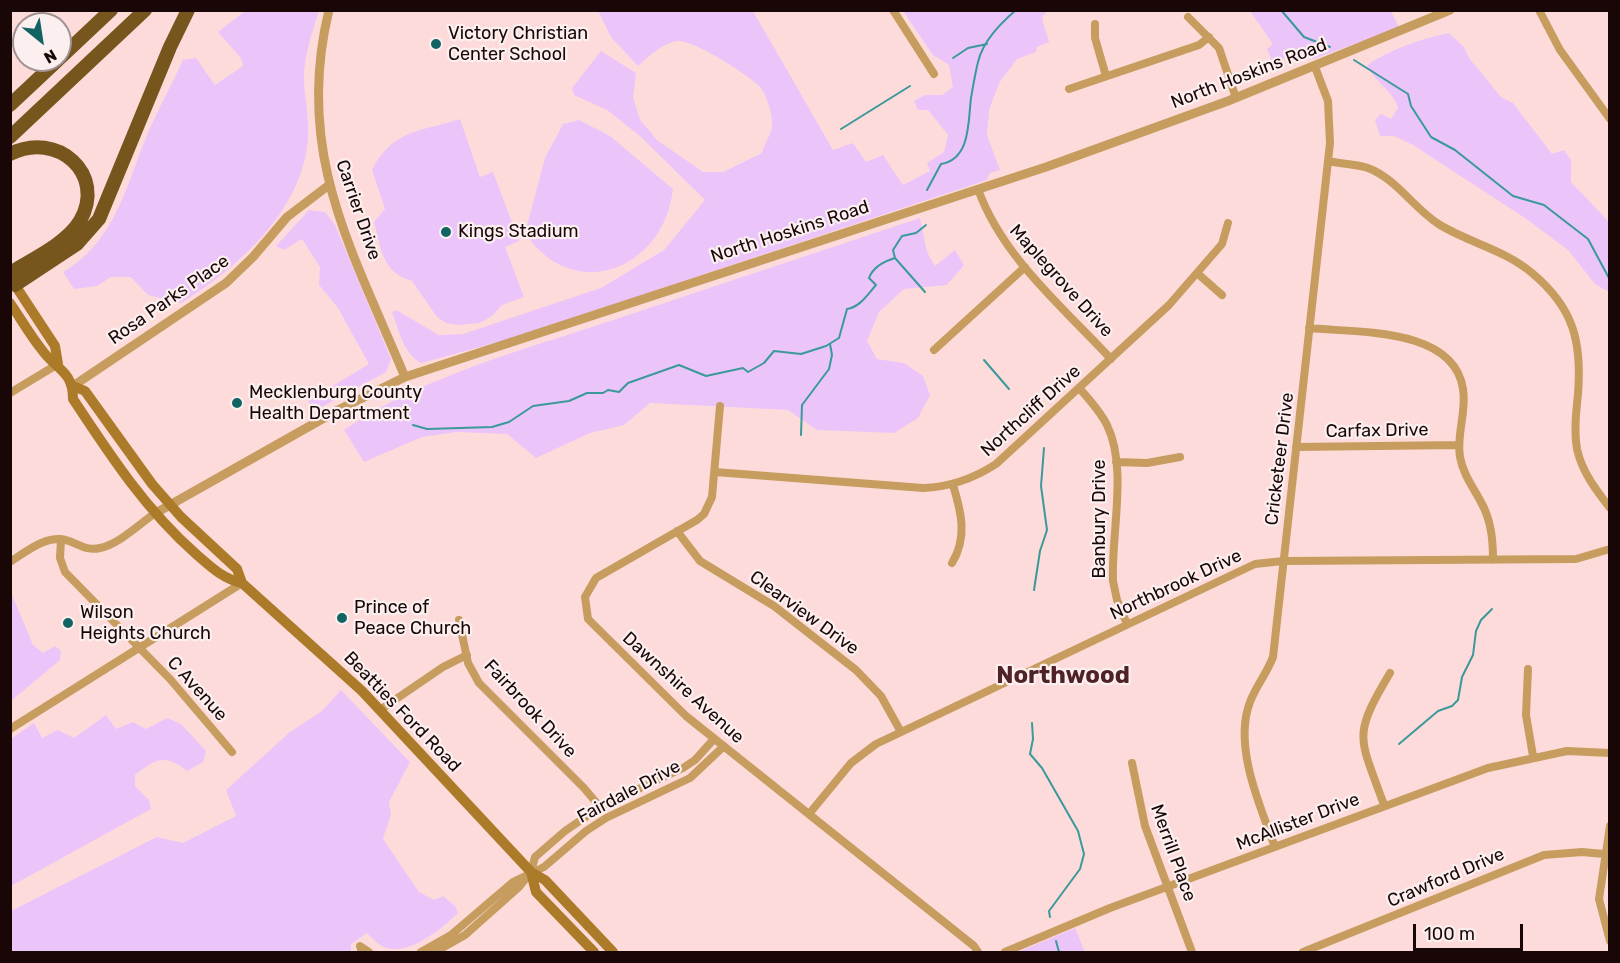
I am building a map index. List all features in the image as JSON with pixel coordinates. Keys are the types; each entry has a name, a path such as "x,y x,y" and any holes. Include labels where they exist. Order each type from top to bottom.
{"highway":[{"path":"72,47 111,10"},
{"path":"10,137 145,10"},
{"path":"12,281 77,244 99,219 170,47 188,10"},
{"path":"10,105 45,72"},
{"path":"10,154 33,146 59,150 78,167 86,193 84,213 74,230 12,281"}],"main road":[{"name":"Beatties Ford Road","path":"12,281 55,346 58,364"},
{"name":"Beatties Ford Road","path":"10,303 43,353 58,364 73,386 85,391 145,475 171,506 237,569 242,583 324,655 380,710 531,872 545,880 613,952"},
{"name":"Beatties Ford Road","path":"73,386 73,399 127,480 154,514 226,580 242,583"},
{"name":"Beatties Ford Road","path":"531,872 536,892 594,952"}],"street":[{"name":"Carrier Drive","path":"329,10 320,50 316,102 328,185 405,377"},
{"path":"893,10 934,74"},
{"name":"North Hoskins Road","path":"154,514 340,409 405,377 978,189 1236,98 1450,10"},
{"path":"1539,10 1560,50 1610,119"},
{"path":"1188,17 1219,48 1236,98"},
{"path":"1095,24 1095,38 1106,76"},
{"path":"1069,89 1199,45 1209,37"},
{"name":"Cricketeer Drive","path":"1275,847 1251,775 1245,722 1250,703 1273,657 1328,161 1331,115 1324,87 1315,67"},
{"path":"1328,161 1365,168 1380,174 1433,220 1457,234 1510,257 1532,273 1557,298 1571,322 1580,351 1575,434 1579,456 1589,479 1610,508"},
{"name":"Rosa Parks Place","path":"73,386 226,283 253,257 286,217 328,185"},
{"name":"Maplegrove Drive","path":"978,189 998,234 1025,267 1111,359"},
{"name":"Northcliff Drive","path":"715,472 923,488 953,484 996,464 1169,305 1222,243 1228,224"},
{"path":"934,350 1025,267"},
{"path":"1197,273 1222,295"},
{"path":"1310,328 1416,340 1436,348 1452,363 1462,383 1464,404 1459,445 1465,474 1488,519 1493,560"},
{"path":"10,393 58,364"},
{"name":"Banbury Drive","path":"1079,388 1105,421 1113,441 1116,462 1113,581 1117,600 1127,624"},
{"name":"Dawnshire Avenue","path":"720,406 715,472 709,506 697,520 596,578 585,597 585,611 600,633 669,700 714,739 974,946 978,952"},
{"name":"Carfax Drive","path":"1296,447 1459,445"},
{"path":"1116,462 1147,463 1180,457"},
{"path":"952,563 962,538 961,518 953,484"},
{"path":"10,562 42,543 61,539 86,548 102,548 154,514"},
{"name":"Clearview Drive","path":"677,531 700,561 774,606 856,670 881,696 901,732"},
{"name":"C Avenue","path":"61,539 60,558 65,572 170,679 232,752"},
{"name":"Northbrook Drive","path":"808,814 856,758 901,732 1242,568 1283,561 1576,559 1610,549"},
{"path":"10,729 242,583"},
{"name":"Fairbrook Drive","path":"459,620 470,668 479,683 585,788 600,807"},
{"path":"380,710 443,667 467,655"},
{"path":"1528,669 1526,715 1533,756"},
{"path":"1384,805 1363,747 1362,733 1370,706 1390,673"},
{"name":"Fairdale Drive","path":"531,872 535,857 588,815 600,807 683,768 695,760 714,739"},
{"name":"Fairdale Drive","path":"531,872 544,867 595,825 690,778 724,746"},
{"name":"McAllister Drive","path":"1005,952 1168,887 1488,768 1533,756 1567,751 1610,753"},
{"name":"Merrill Place","path":"1132,763 1145,826 1192,952"},
{"path":"644,786 649,797"},
{"path":"588,815 595,825"},
{"path":"1610,826 1599,899 1610,941"},
{"name":"Crawford Drive","path":"1303,952 1544,855 1582,852 1604,854"},
{"path":"421,952 452,935 513,882 531,872"},
{"path":"435,952 465,935 486,918 522,884 531,872"},
{"path":"362,952 360,946 369,952"}],"shaded area":[{"path":"245,11 319,11 305,64 308,136 304,162 295,188 282,211 245,254 203,289 181,303 148,295 131,277 111,277 97,286 74,289 63,272 82,259 109,226 119,207 151,126 183,60 196,58 215,85 243,66 241,58 218,32"},
{"path":"598,11 753,11 833,150 853,143 866,162 883,155 903,185 930,171 927,163 944,152 948,135 928,110 918,110 914,101 925,95 942,95 953,87 949,65 933,55 903,11 1047,11 1042,18 1049,42 1037,47 1036,52 1017,59 999,83 989,110 987,135 1000,170 990,173 987,180 506,340 421,363 406,347 392,312 396,310 439,335 463,334 601,288 664,250 705,200 640,136 607,110 574,95 572,88 601,51 636,73 633,97 640,120 657,140 703,172 723,172 762,153 772,123 768,102 758,85 719,58 685,42 677,41 666,44 638,66 611,37"},
{"path":"1250,11 1391,11 1399,27 1314,59 1302,52 1273,63 1267,49 1273,44"},
{"path":"1449,33 1464,47 1469,58 1501,97 1513,103 1552,154 1564,150 1571,160 1571,182 1609,222 1609,292 1595,284 1568,250 1525,218 1413,145 1394,136 1380,136 1375,120 1381,114 1391,119 1398,108 1392,96 1367,65 1406,45"},
{"name":"Kings Stadium","path":"460,119 480,177 493,172 519,241 505,247 524,297 502,305 492,316 480,323 458,325 446,323 437,317 412,281 394,272 384,258 374,222 385,209 372,170 380,157 399,139 420,130"},
{"path":"579,120 610,136 673,189 666,217 653,240 635,258 614,268 591,272 567,268 545,255 525,233 545,158 563,124"},
{"path":"309,210 325,212 335,225 391,359 386,372 322,407 312,407 308,401 369,364 338,308 319,285 320,267 302,239 284,250 276,246"},
{"path":"920,218 927,252 935,266 955,250 964,265 947,285 904,289 879,312 867,341 877,359 904,363 923,376 930,395 918,418 894,433 817,430 788,410 650,403 624,425 590,433 536,458 507,434 456,432 422,437 364,462 344,430 402,396 465,369"},
{"path":"10,590 33,645 43,653 55,646 61,651 60,660 11,701"},
{"path":"341,690 410,762 389,802 391,814 383,839 419,892 434,900 443,896 455,906 458,913 444,925 418,943 400,949 384,947 367,933 351,944 351,952 11,952 11,911 157,837 183,843 236,816 226,790 290,732 322,711"},
{"path":"106,715 116,729 133,722 146,729 167,718 181,724 206,751 203,762 187,771 166,760 149,765 135,775 135,786 149,800 151,809 11,886 11,739 34,723 42,738 58,730 74,738"},
{"path":"1075,928 1085,952 1018,952"}],"waterway":[{"path":"927,190 941,164 951,161 963,147 980,54 993,33 1016,10"},
{"path":"1281,10 1304,37 1330,47"},
{"path":"953,58 968,48 987,44"},
{"path":"1354,60 1408,94 1411,106 1431,137 1455,150 1513,196 1544,205 1588,239 1610,280"},
{"path":"841,129 910,86"},
{"path":"925,292 895,258 893,250 902,236 916,233 926,225"},
{"path":"413,425 427,429 492,427 509,422 533,406 569,401 587,393 603,393 608,390 619,392 628,383 679,365 706,376 743,368 748,372 764,363 774,351 801,354 826,346 839,338 847,309 860,303 876,285 869,278 873,271 883,263 895,258"},
{"path":"801,435 802,405 829,369 832,355 830,344"},
{"path":"984,360 1009,389"},
{"path":"1034,590 1040,551 1047,530 1041,486 1044,448"},
{"path":"1399,744 1438,711 1452,706 1458,700 1462,677 1473,655 1476,631 1481,620 1492,609"},
{"path":"1032,723 1033,739 1030,754 1042,768 1078,831 1084,854 1080,869 1049,911 1050,917"},
{"path":"1056,941 1059,952"}],"place":[{"name":"Victory Christian Center School","path":"436,44"},
{"name":"Kings Stadium","path":"446,232"},
{"name":"Mecklenburg County Health Department","path":"237,403"},
{"name":"Prince of Peace Church","path":"342,618"},
{"name":"Wilson Heights Church","path":"68,623"}],"district":[{"name":"Northwood","path":"1063,676"}]}
